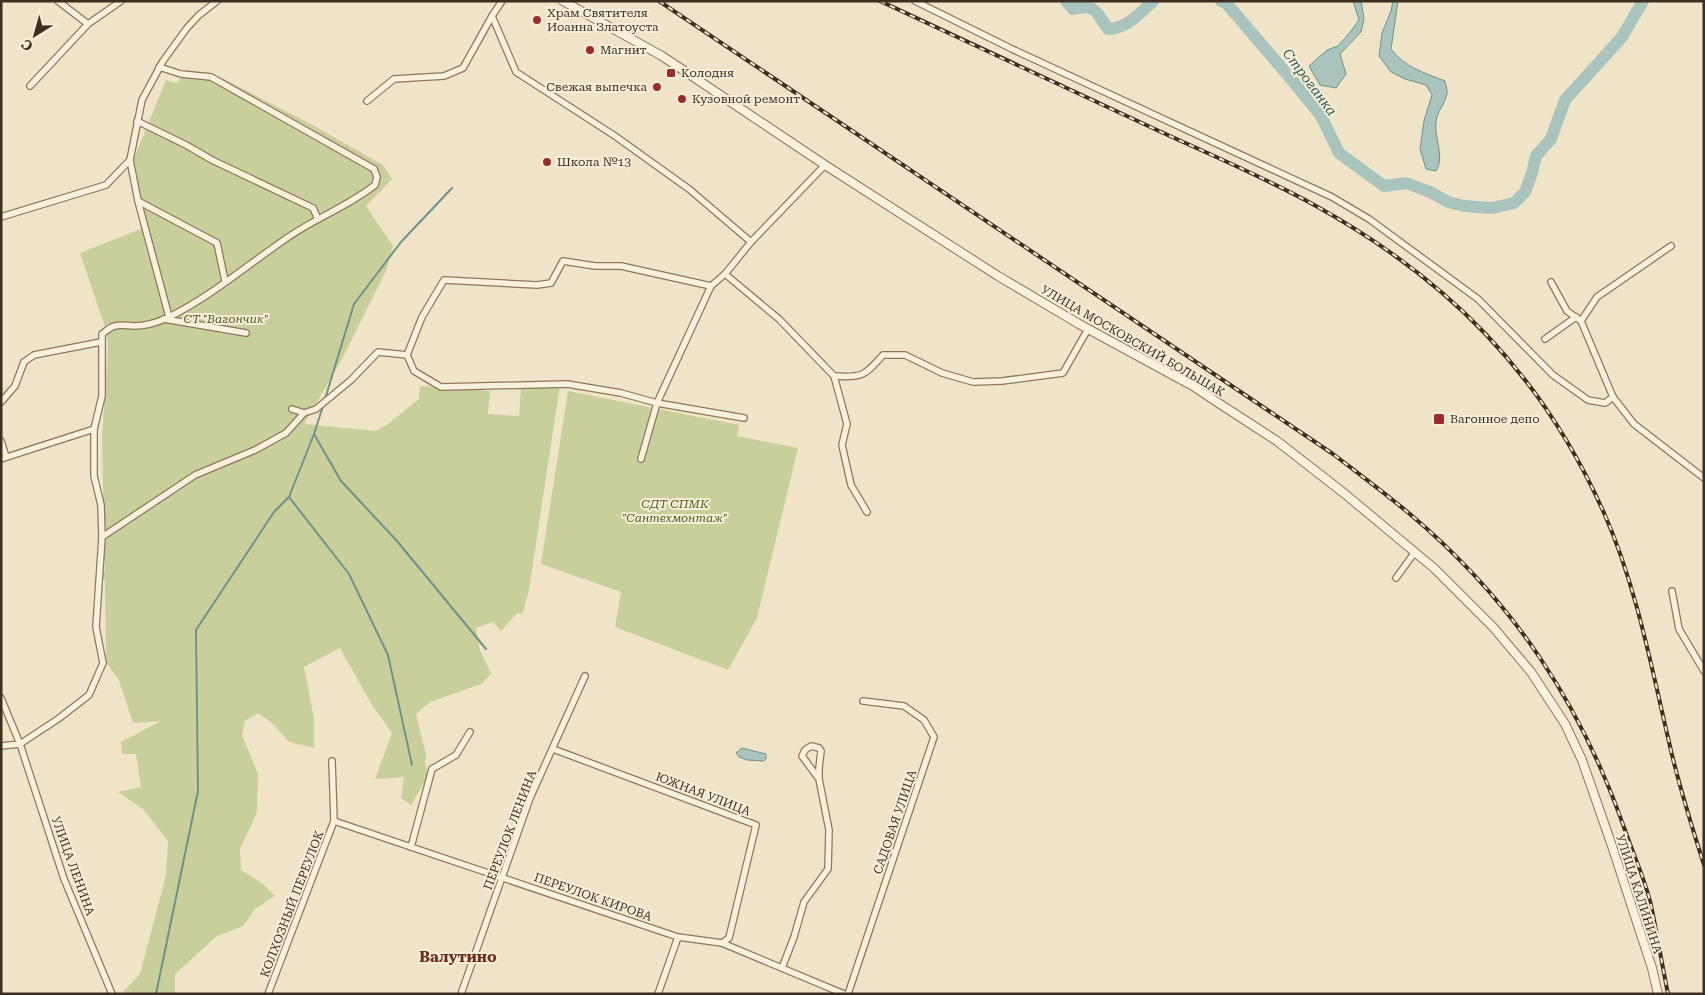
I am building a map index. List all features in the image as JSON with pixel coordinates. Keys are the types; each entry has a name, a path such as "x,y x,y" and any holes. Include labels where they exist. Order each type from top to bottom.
{"street":[{"path":"58,1 88,24"},
{"path":"30,86 88,24 121,1"},
{"path":"167,318 138,201 130,160 142,100 159,67 187,28 199,15 217,1"},
{"path":"367,101 394,79 444,76 463,68 502,1"},
{"name":"УЛИЦА МОСКОВСКИЙ БОЛЬШАК","path":"563,1 662,56 825,165 998,276 1192,386 1277,442 1353,500 1435,569 1494,627 1531,672 1565,724 1582,760 1595,802"},
{"path":"915,1 1012,49 1332,197 1369,220 1478,299 1553,375 1588,400 1605,403 1613,398"},
{"path":"492,16 516,72 614,136 689,189 751,242"},
{"path":"1,746 20,744 58,719 89,695 103,663 96,627 102,538 101,505 94,476 94,429 102,396 102,334 116,325 149,325 167,318 216,290 285,239 330,214 375,185 377,177 374,169 211,77 180,74 159,67"},
{"path":"137,121 212,160 313,208 318,219"},
{"path":"1,217 106,185 130,160"},
{"path":"641,459 657,403 711,286 725,274 751,242 825,165"},
{"path":"138,201 217,243 226,281"},
{"path":"1545,339 1578,319 1597,297 1671,246"},
{"path":"711,286 621,266 595,266 563,261 551,283 537,285 444,280 422,317 407,356 414,371 441,387 567,384 622,393 657,403 744,418"},
{"path":"725,274 779,319 834,376 847,424 842,445 851,485 866,512"},
{"path":"1551,282 1567,311 1578,319 1613,398 1634,424 1704,478"},
{"path":"167,318 246,333"},
{"path":"834,376 855,378 869,370 883,354 905,355 942,373 973,382 1002,381 1063,373 1088,328"},
{"path":"1,402 15,386 24,362 34,355 101,342"},
{"path":"102,538 195,475 256,450 286,433 304,413 316,409 351,380 378,352 407,356"},
{"path":"292,409 304,413"},
{"path":"1,441 4,458 94,429"},
{"path":"1396,578 1415,552"},
{"path":"1672,591 1679,629 1704,671"},
{"name":"ПЕРЕУЛОК ЛЕНИНА","path":"461,994 530,798 585,676"},
{"name":"УЛИЦА ЛЕНИНА","path":"1,698 20,744 64,879 112,994"},
{"name":"САДОВАЯ УЛИЦА","path":"848,994 934,737 924,720 904,706 863,701"},
{"path":"411,847 432,769 456,755 470,732"},
{"path":"819,779 802,756 805,750 811,746 819,748 821,751 819,779 829,830 828,869 804,902 794,938 782,968 844,994"},
{"name":"ЮЖНАЯ УЛИЦА","path":"553,749 756,825 729,938"},
{"name":"КОЛХОЗНЫЙ ПЕРЕУЛОК","path":"268,994 334,821 332,760"},
{"name":"УЛИЦА КАЛИНИНА","path":"1595,802 1628,894 1652,968 1658,994"},
{"name":"КОЛХОЗНЫЙ ПЕРЕУЛОК","path":"334,821 502,877"},
{"name":"ПЕРЕУЛОК КИРОВА","path":"502,877 678,937 722,943 782,968"},
{"path":"658,994 678,937"},
{"path":"722,943 729,938 733,947"}],"green space":[{"name":"СТ \"Вагончик\"","path":"185,70 212,73 307,122 383,165 392,179 366,206 393,246 386,271 342,359 304,424 376,431 388,424 419,399 420,386 490,391 488,414 519,416 521,388 560,385 529,590 522,614 517,613 501,631 493,622 476,628 480,650 491,674 481,684 430,702 416,714 426,754 425,764 429,774 411,805 401,798 404,777 375,779 392,733 372,705 340,648 304,667 314,719 314,748 289,742 273,724 258,713 245,721 242,735 258,774 257,812 240,849 241,870 263,884 275,896 255,909 243,926 217,936 175,974 175,992 179,994 123,994 140,974 166,875 168,841 144,810 118,792 141,787 136,754 122,754 121,742 161,721 133,723 119,680 106,662 105,579 101,579 102,572 105,571 104,558 102,557 104,542 102,437 108,345 104,324 80,253 148,226 133,161 166,80 177,83"},
{"name":"СДТ СПМК \"Сантехмонтаж\"","path":"568,391 739,425 737,436 798,448 757,618 728,670 615,627 621,592 541,564"}],"water":[{"path":"1353,1 1361,1 1364,19 1361,32 1340,54 1346,74 1336,88 1320,85 1309,66 1327,50 1338,46 1359,20"},
{"path":"1393,1 1398,1 1391,49 1409,65 1445,81 1446,97 1436,122 1440,160 1436,171 1426,169 1420,149 1424,121 1432,95 1426,85 1405,79 1391,72 1379,56 1382,33"},
{"path":"742,748 766,754 766,759 764,761 747,760 739,757 736,753"}],"waterway":[{"name":"Строганка","path":"1066,1 1073,9 1086,7 1095,10 1108,29 1127,23 1153,1"},
{"name":"Строганка","path":"1221,1 1227,4 1321,116 1339,153 1384,186 1406,183 1430,192 1448,202 1464,206 1492,208 1514,203 1525,192 1536,156 1551,139 1565,100 1622,37 1643,1"},
{"path":"325,399 354,304 401,242 452,188"},
{"path":"156,994 198,791 196,630 274,512 289,497 323,406"},
{"path":"314,434 341,481 397,541 486,649"},
{"path":"289,497 349,574 388,655 412,765"}],"railway":[{"path":"659,1 1333,454 1402,507 1448,548 1512,619 1540,658 1565,698 1587,740 1607,784 1646,886 1668,994"},
{"path":"880,1 1258,176 1316,206 1364,234 1408,265 1449,299 1486,335 1520,374 1551,417 1579,463 1604,513 1634,597 1676,773 1704,865"}],"place":[{"name":"Храм Святителя Иоанна Златоуста","path":"537,20"},
{"name":"Магнит","path":"590,50"},
{"name":"Колодня","path":"671,73"},
{"name":"Свежая выпечка","path":"657,87"},
{"name":"Кузовной ремонт","path":"682,99"},
{"name":"Школа №13","path":"547,162"},
{"name":"Вагонное депо","path":"1439,419"}],"district":[{"name":"Валутино","path":"458,957"}]}
